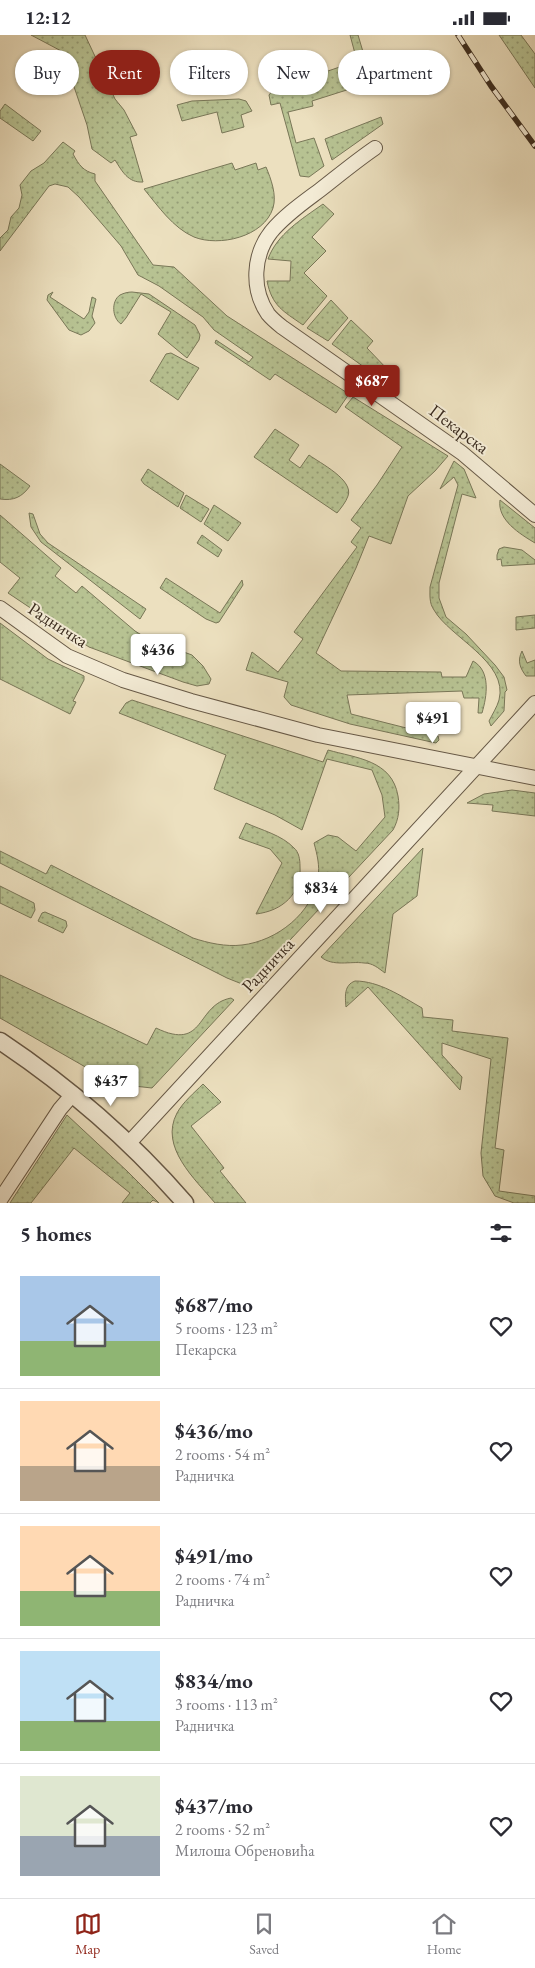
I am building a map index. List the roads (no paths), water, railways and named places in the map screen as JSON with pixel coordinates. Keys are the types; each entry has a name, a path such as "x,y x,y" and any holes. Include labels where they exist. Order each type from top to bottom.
{"street":[{"name":"Пекарска","path":"375,148 295,209 271,232 262,247 256,274 257,289 262,302 269,315 282,327 462,453 535,515"},
{"name":"Радничка","path":"0,608 67,656 110,676 191,701 310,733 535,778"},
{"path":"476,767 535,703"},
{"name":"Радничка","path":"129,1143 476,767"},
{"path":"0,1041 73,1094 129,1143 185,1203"},
{"path":"0,1200 60,1109 73,1094"}],"railway":[{"path":"458,35 491,86 535,146"}]}
